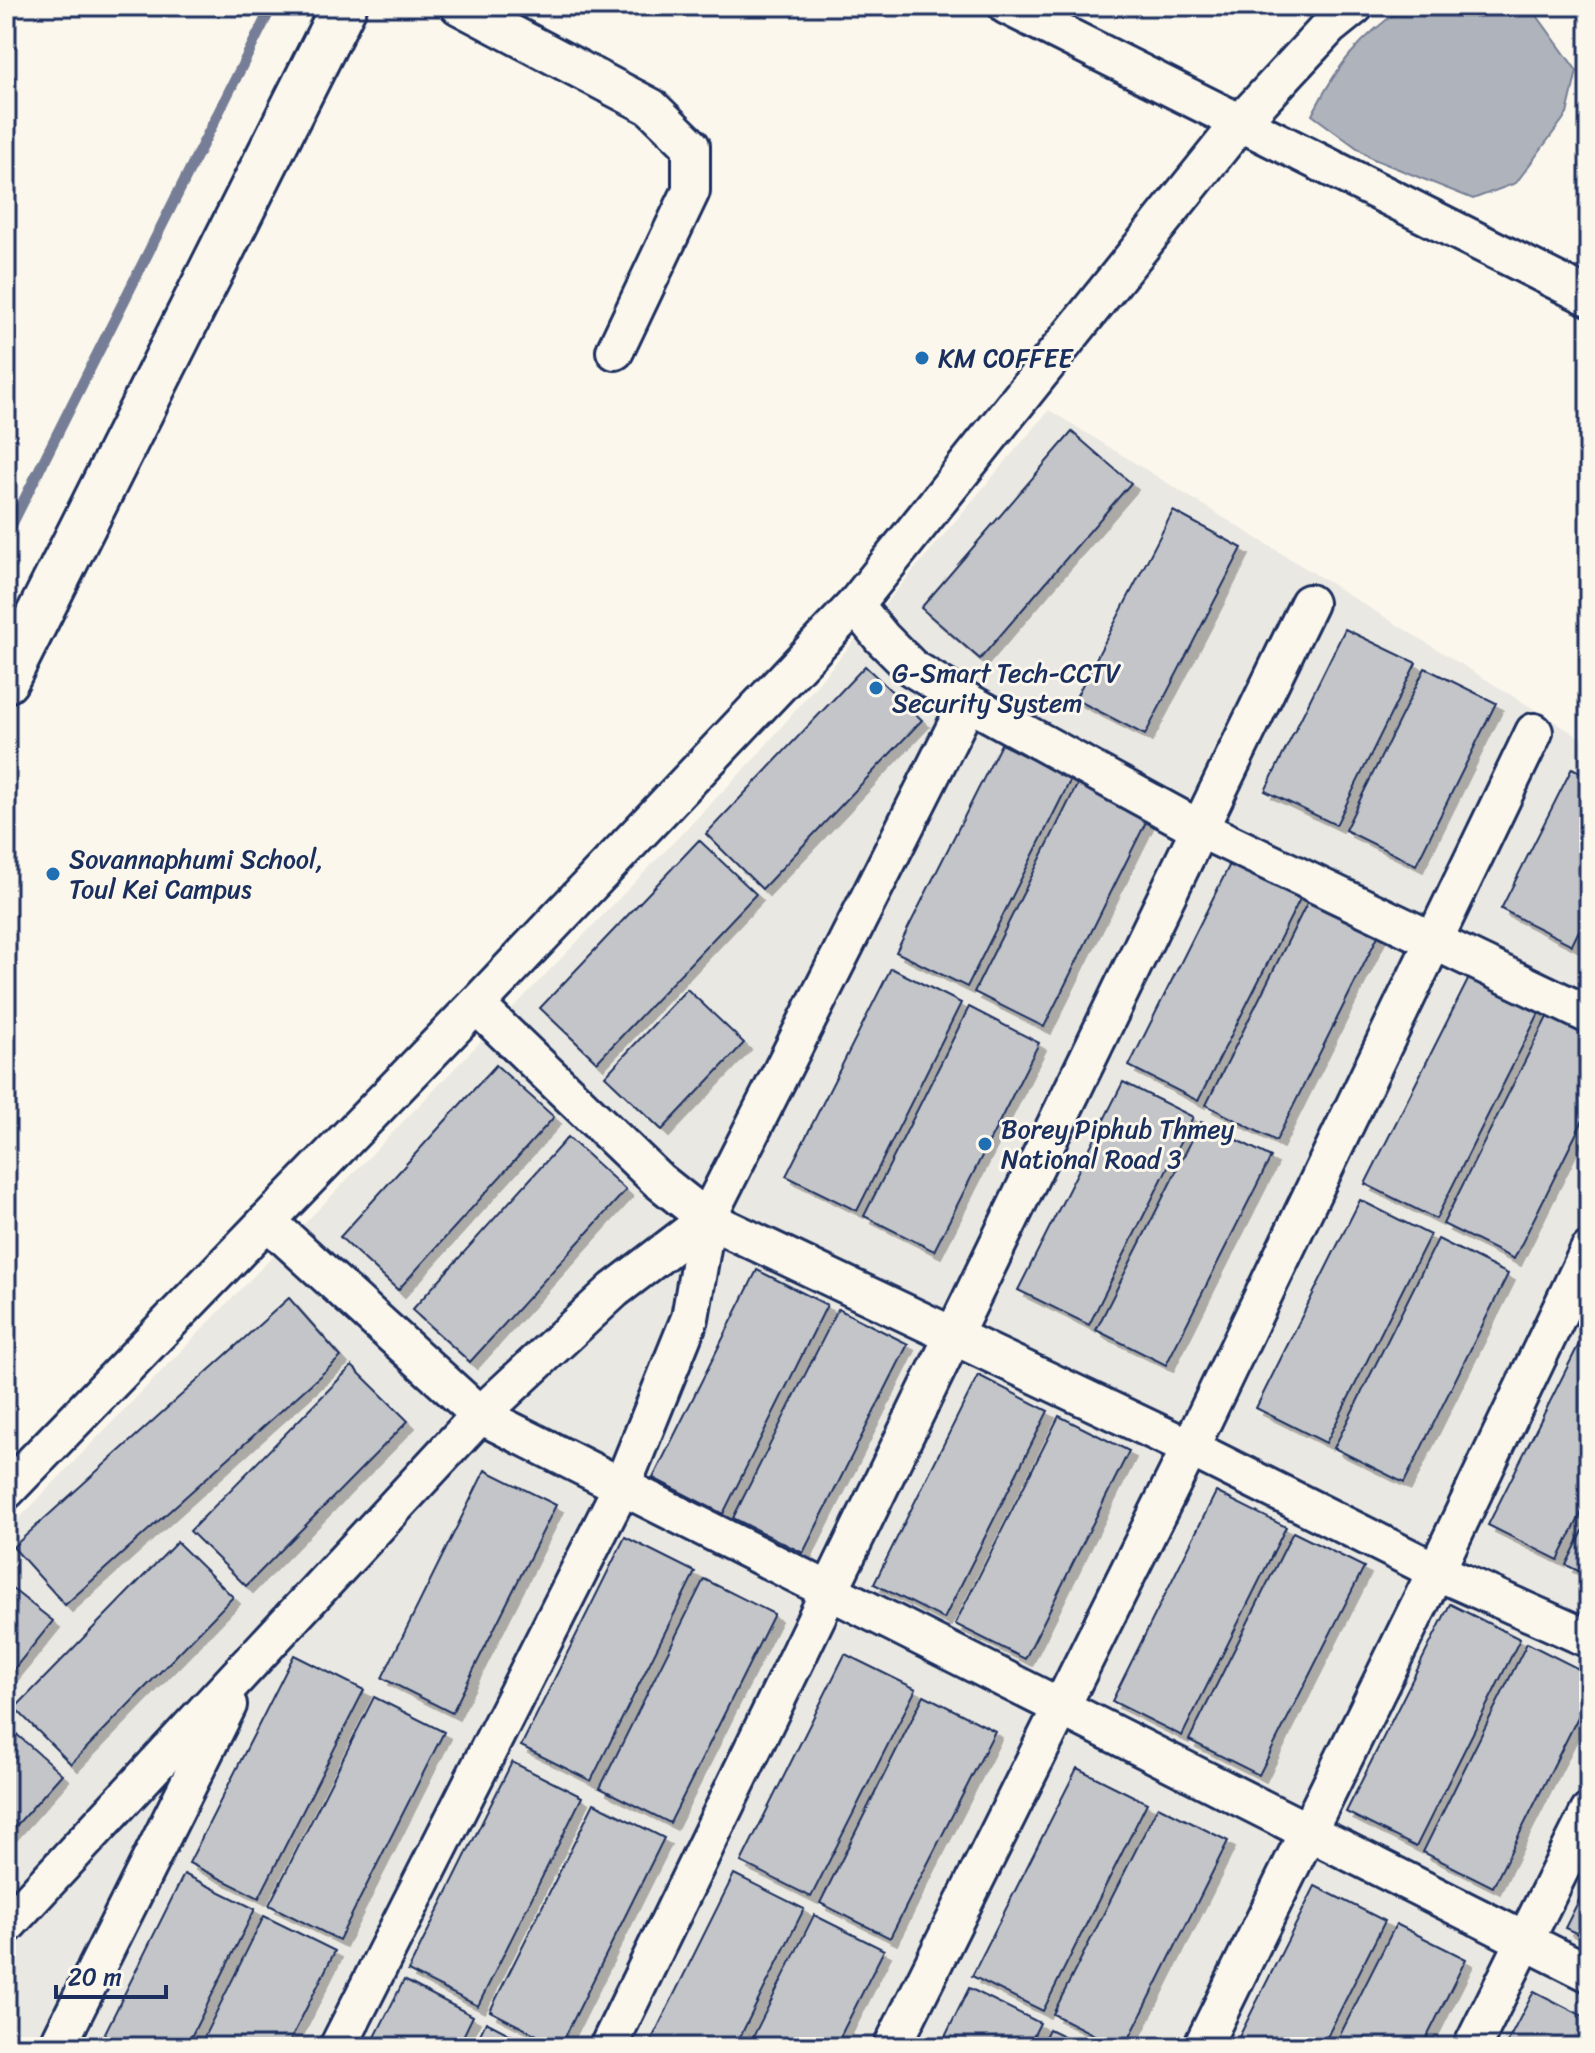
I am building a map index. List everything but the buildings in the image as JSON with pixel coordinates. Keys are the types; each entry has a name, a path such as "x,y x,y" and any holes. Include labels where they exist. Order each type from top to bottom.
{"main road":[{"path":"6,680 344,6"}],"street":[{"path":"459,6 651,107 691,146 691,191 615,351"},
{"path":"1007,6 1589,297"},
{"path":"6,1491 476,1005 855,605 1240,123 1329,27 1355,6"},
{"path":"608,2047 1309,603"},
{"path":"855,605 912,668 968,702 1200,829 1589,1015"},
{"path":"338,2047 622,1486 690,1318 707,1219 968,702"},
{"path":"892,2047 1190,1448 1534,732"},
{"path":"476,1005 658,1180 707,1219 1190,1448 1436,1571 1589,1639"},
{"path":"6,1926 480,1415 614,1290 707,1219"},
{"path":"267,1221 480,1415 1589,1973"},
{"path":"1202,2047 1436,1571 1589,1250"},
{"path":"57,2047 246,1668"},
{"path":"1472,2047 1589,1812"}],"shaded area":[{"path":"1405,6 1530,6 1577,71 1567,114 1516,183 1473,199 1371,158 1312,115 1351,54 1374,30"},
{"name":"Borey Piphub Thmey National Road 3","path":"1049,410 1589,743 1589,2047 6,2047 6,1532 756,757"}],"waterway":[{"path":"6,536 272,6"}],"place":[{"name":"KM COFFEE","path":"922,358"},
{"name":"G-Smart Tech-CCTV Security System","path":"876,688"},
{"name":"Sovannaphumi School, Toul Kei Campus","path":"53,874"},
{"name":"Borey Piphub Thmey National Road 3","path":"985,1144"}]}
